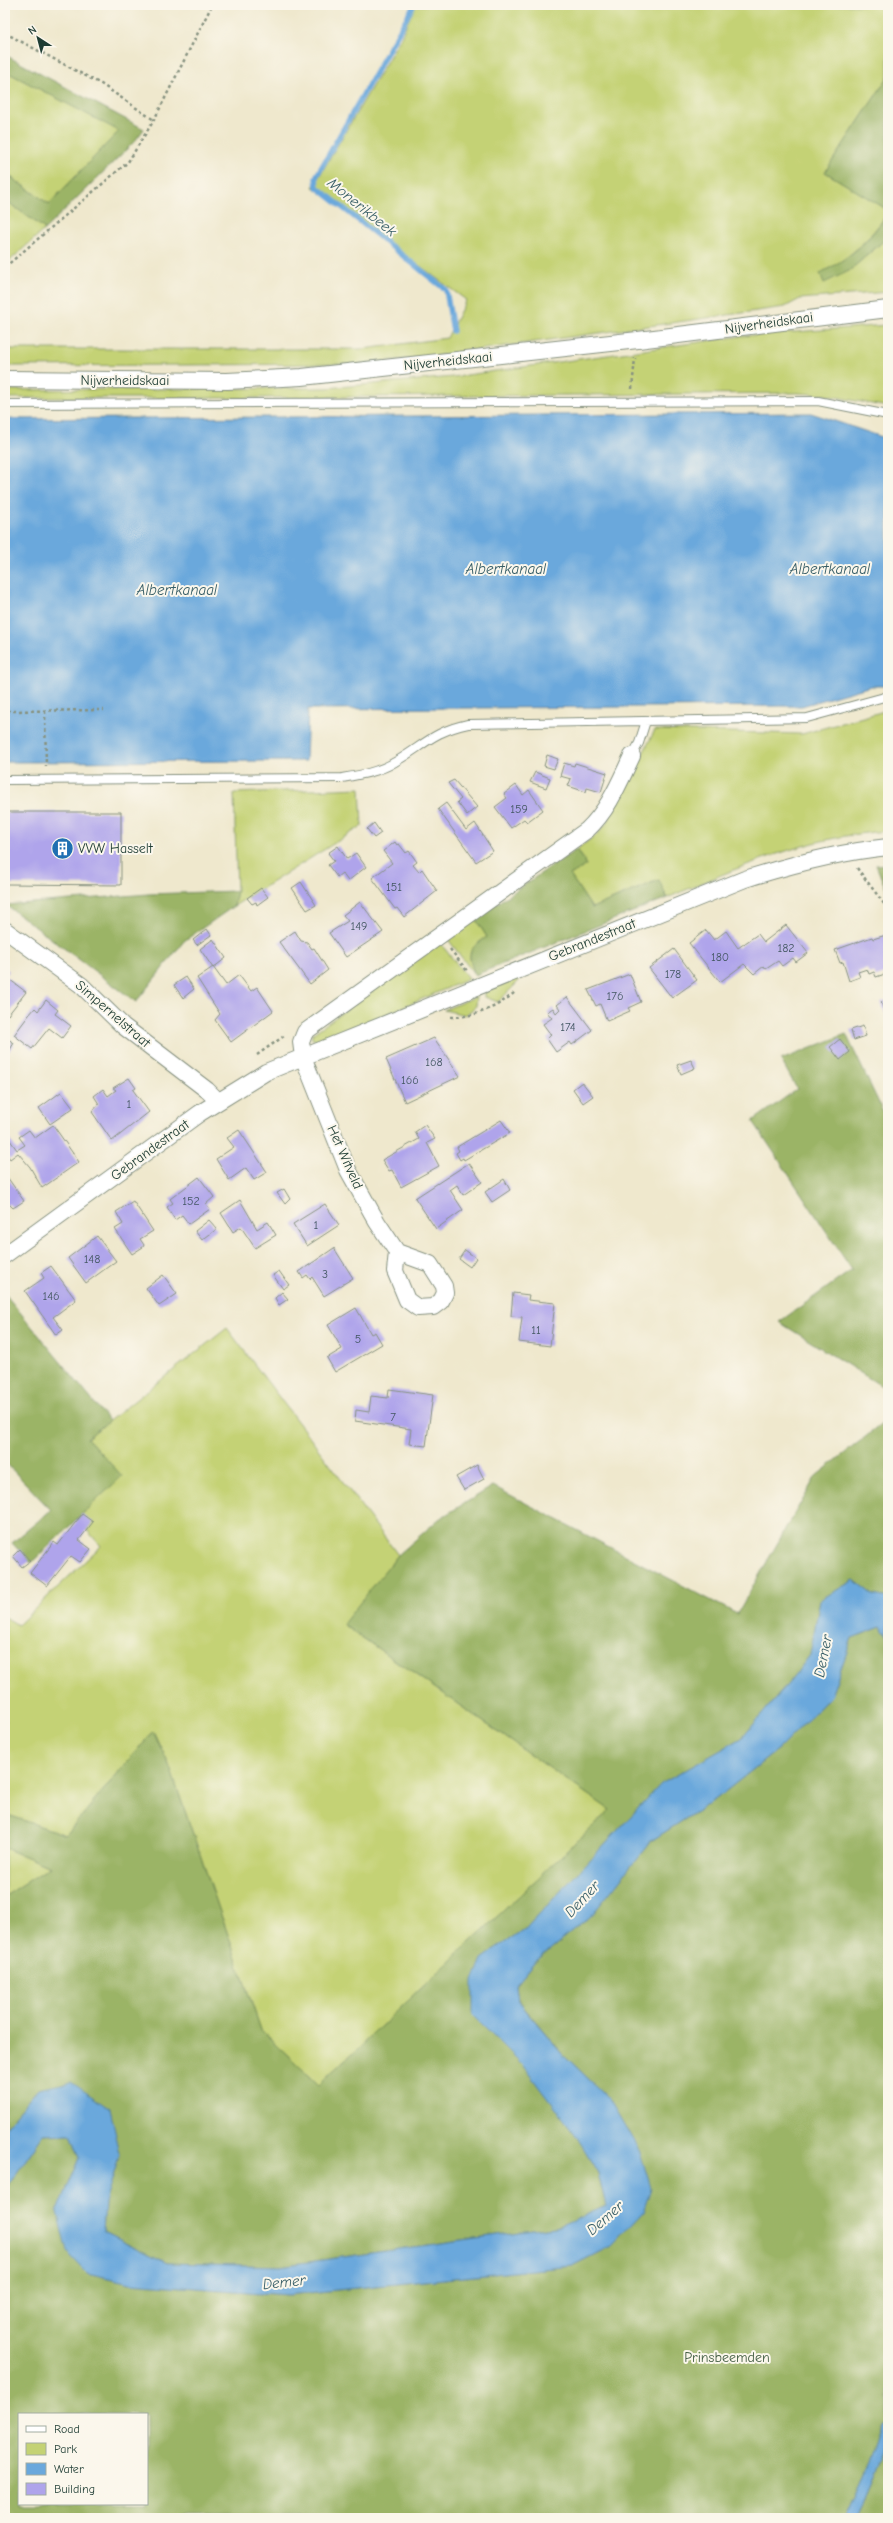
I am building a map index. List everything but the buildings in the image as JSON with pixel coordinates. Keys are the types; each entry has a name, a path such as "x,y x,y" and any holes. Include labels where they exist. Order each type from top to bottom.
{"street":[{"name":"Nijverheidskaai","path":"5,379 227,381 302,377 638,340 888,309"},
{"path":"303,1057 301,1042 305,1032 587,830 599,819 610,802 632,756"},
{"name":"Gebrandestraat","path":"5,1255 218,1101 266,1072 745,879 801,862 851,851 888,846"},
{"name":"Simpernelstraat","path":"5,930 81,985 123,1026 207,1090 218,1101"},
{"name":"Het Witveld","path":"303,1057 348,1170 397,1252"}],"lane":[{"path":"5,404 818,401 888,415"},
{"path":"5,780 342,778 370,773 395,763 433,736 449,728 468,724 807,718 888,696"},
{"path":"632,756 639,743 646,721"}],"path":[{"path":"5,268 128,162 154,120 212,5"},
{"path":"5,33 101,84 154,120"},
{"path":"630,401 638,340"},
{"path":"7,711 104,710"},
{"path":"45,711 46,771"},
{"path":"851,851 854,864 888,909"},
{"path":"435,938 444,942 474,979 478,986 486,1010"}],"green space":[{"path":"415,5 877,5 888,16 888,77 825,172 888,210 888,213 858,248 840,262 820,274 849,271 888,237 888,292 800,299 785,307 427,357 355,364 5,366 5,349 363,349 447,338 466,300 313,187 400,39"},
{"path":"877,5 888,5 888,16"},
{"path":"5,55 144,129 135,141 45,229 5,200 5,173 49,204 119,131 5,71"},
{"path":"5,71 120,131 49,204 5,173"},
{"path":"888,77 888,210 825,172"},
{"path":"5,200 45,229 5,265"},
{"path":"888,213 888,237 849,271 824,283 820,273 850,255 866,241"},
{"path":"888,325 888,407 825,395 797,393 241,398 5,398 5,390 327,388 453,377 742,336"},
{"path":"888,710 888,831 859,834 803,846 720,875 667,898 658,880 592,908 570,875 587,865 577,849 596,835 607,823 655,730 802,734"},
{"path":"360,788 362,826 234,906 237,891 234,793"},
{"path":"577,849 587,865 570,875 592,908 659,880 667,898 475,975 470,953 476,945 487,937 475,918"},
{"path":"888,864 888,894 876,865"},
{"path":"237,891 234,906 184,941 136,1002 6,905 149,894"},
{"path":"475,918 487,937 476,945 470,953 475,975 447,938"},
{"path":"440,943 469,979 321,1042 312,1039 312,1034"},
{"path":"518,978 519,981 498,1002 485,997 485,992"},
{"path":"477,996 476,1006 466,1015 444,1010"},
{"path":"846,1034 888,1122 888,1390 779,1322 852,1270 753,1121 797,1089 781,1060"},
{"path":"5,1294 109,1421 87,1438 122,1476 31,1563 12,1543 51,1510 5,1462"},
{"path":"227,1328 398,1555 344,1625 610,1810 319,2085 261,2030 169,1765 153,1731 66,1835 5,1814 5,1617 18,1625 101,1546 77,1519 121,1476 87,1438"},
{"path":"888,1419 888,1598 873,1595 854,1580 820,1600 810,1655 793,1678 742,1738 661,1784 528,1926 482,1959 473,2015 524,2066 575,2132 598,2172 606,2206 561,2226 280,2266 167,2263 103,2231 105,2203 120,2153 38,2089 5,2127 5,1896 50,1867 5,1848 5,1814 66,1835 153,1731 169,1765 261,2030 319,2085 610,1810 343,1624 398,1555 439,1519 493,1486 737,1614 816,1476"},
{"name":"Prinsbeemden","path":"881,1627 888,1635 888,2424 883,2427 842,2518 5,2518 5,2190 43,2135 71,2134 80,2158 57,2212 87,2273 130,2283 288,2295 572,2266 611,2246 609,2099 562,2053 518,2000 516,1985 535,1962 591,1916 651,1841 716,1799 780,1748 831,1696 852,1638"},
{"path":"5,1848 50,1867 5,1896"},
{"path":"888,2436 888,2518 853,2518 855,2514"}],"water":[{"name":"Albertkanaal","path":"811,413 888,439 888,686 871,686 802,706 308,709 306,761 5,762 5,419"},
{"name":"Demer","path":"854,1580 873,1595 888,1598 888,1635 881,1627 852,1638 831,1696 780,1748 716,1799 651,1841 591,1916 535,1962 516,1985 518,2001 562,2053 609,2099 640,2152 651,2188 643,2212 611,2246 572,2266 288,2295 130,2283 87,2273 67,2252 57,2212 80,2158 71,2134 43,2135 5,2190 5,2127 38,2089 71,2082 110,2109 120,2153 105,2203 103,2231 167,2263 280,2266 561,2226 606,2206 598,2172 575,2134 524,2066 473,2015 473,1981 482,1959 528,1926 661,1784 742,1738 793,1678 810,1655 820,1600"},
{"path":"888,2424 888,2436 853,2518 842,2518 883,2427"}],"waterway":[{"name":"Monerikbeek","path":"414,5 316,177 317,187 446,290 453,331"}],"place":[{"name":"VVW Hasselt","path":"63,848"}]}
